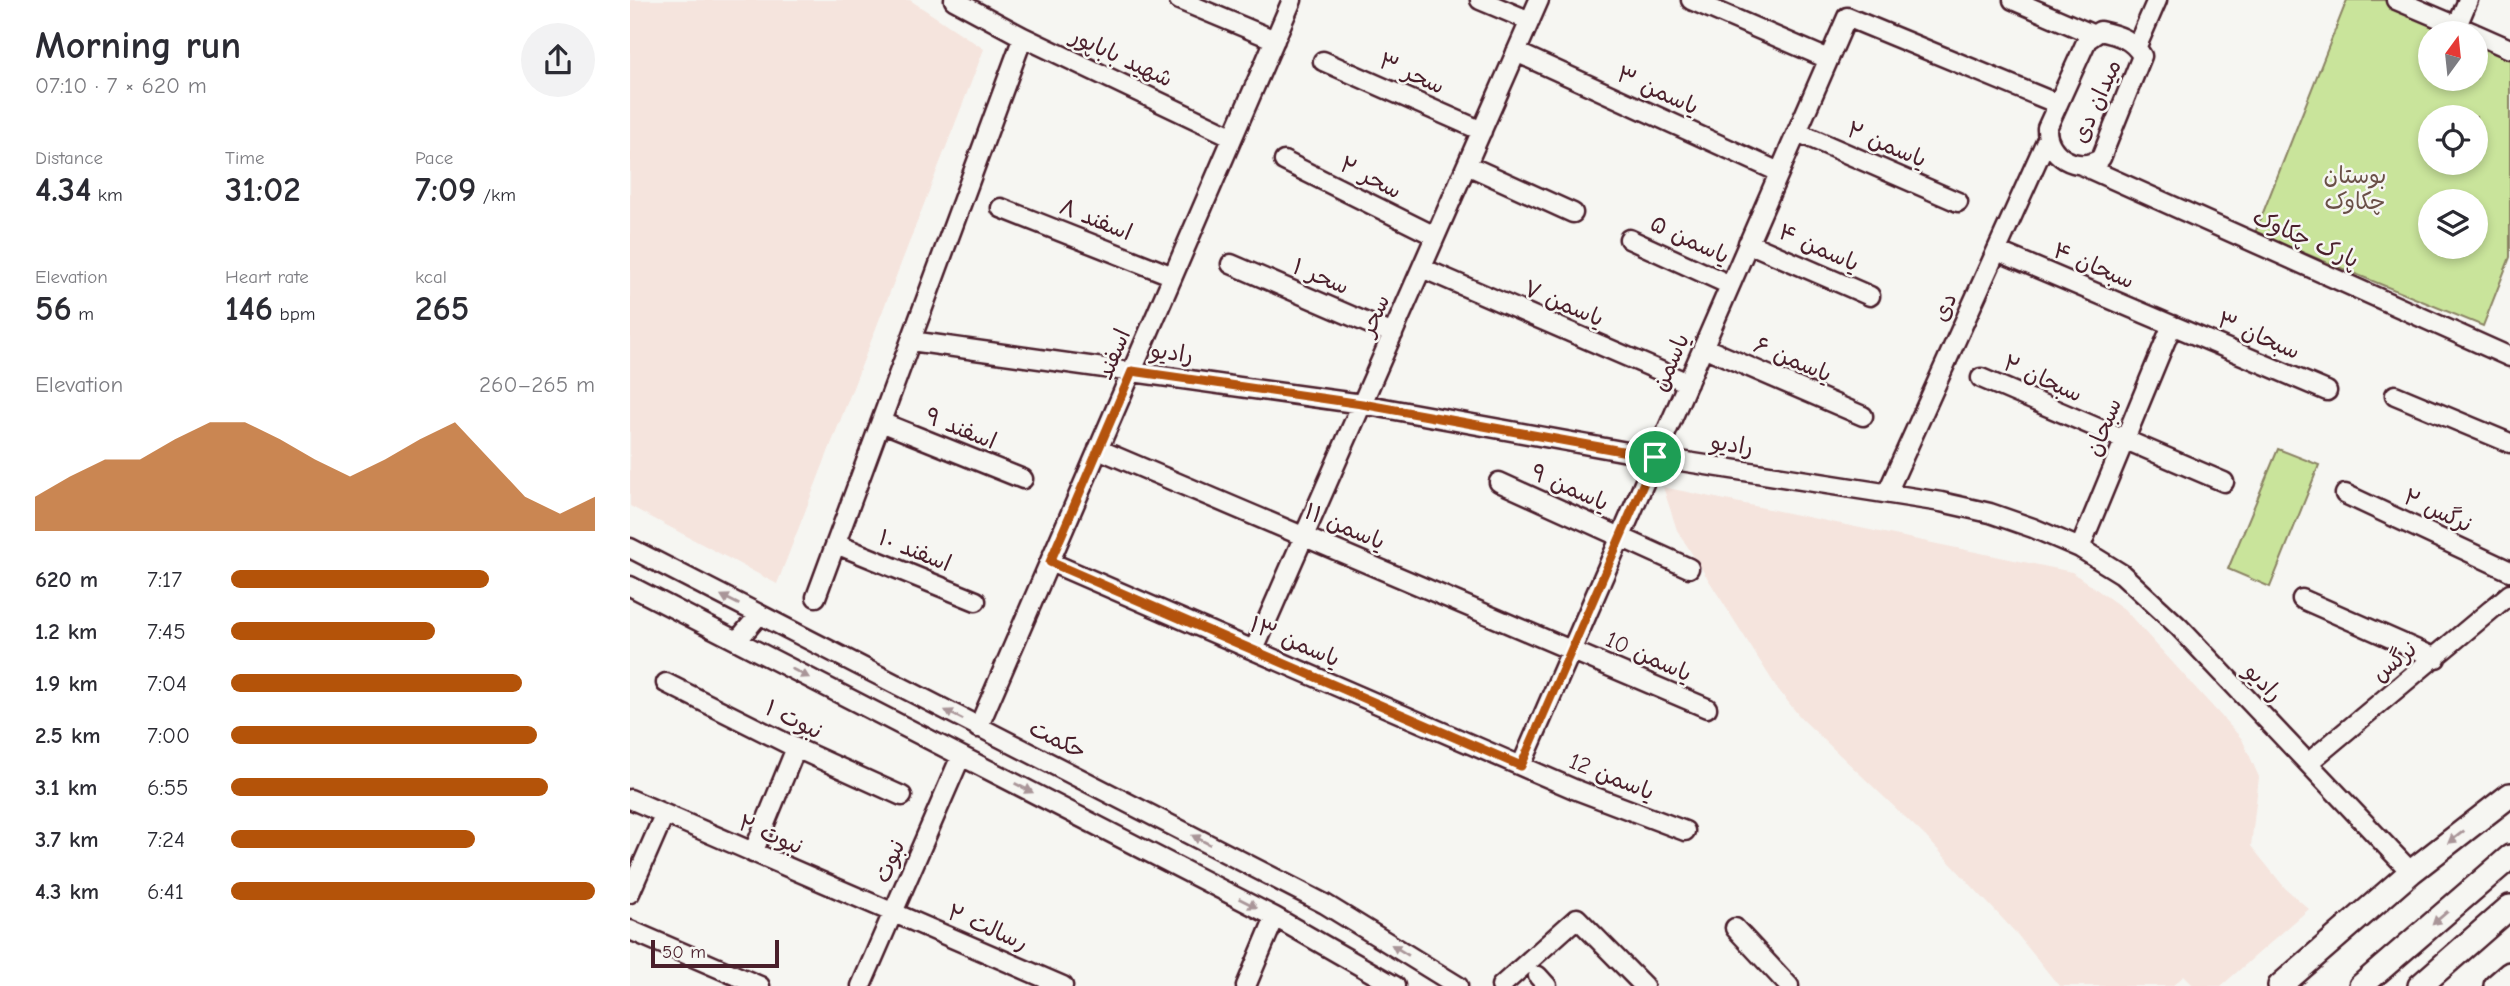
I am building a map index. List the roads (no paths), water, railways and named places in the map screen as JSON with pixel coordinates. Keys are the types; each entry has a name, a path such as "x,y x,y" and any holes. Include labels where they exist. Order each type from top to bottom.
{"main road":[{"path":"2280,986 2411,872 2510,795"},
{"path":"2361,986 2510,857"},
{"path":"2420,986 2510,906"},
{"path":"2496,986 2510,974"}],"street":[{"name":"شهید باباپور","path":"954,0 1023,37 1233,137"},
{"path":"1179,0 1275,40"},
{"name":"اسفند","path":"978,727 1292,0"},
{"path":"1480,0 1530,21"},
{"name":"سحر","path":"1254,650 1539,0"},
{"path":"1691,0 1828,59"},
{"path":"2013,0 2094,35"},
{"path":"2137,46 2157,0"},
{"path":"2396,0 2445,21"},
{"path":"2459,21 2468,0"},
{"name":"یاسمن","path":"1521,766 1847,17 2058,104"},
{"name":"میدان دی","path":"2099,31 2113,34 2137,46 2142,56 2101,158 2092,164 2081,165 2053,151 2046,141 2047,128 2087,40 2099,31"},
{"path":"816,597 1023,37"},
{"path":"2488,39 2510,48"},
{"name":"یاسمن ۳","path":"1516,52 1779,172"},
{"name":"سحر ۳","path":"1324,61 1482,131"},
{"name":"یاسمن ۲","path":"1797,132 1958,202"},
{"name":"دی","path":"1887,493 2046,141"},
{"name":"سحر ۲","path":"1284,161 1435,236"},
{"path":"1467,165 1573,213"},
{"name":"پارک چکاوک","path":"2081,165 2510,357"},
{"name":"اسفند ۸","path":"1001,208 1173,276"},
{"name":"یاسمن ۵","path":"1629,239 1730,285"},
{"name":"یاسمن ۴","path":"1748,243 1870,296"},
{"name":"سبحان ۴","path":"1997,251 2172,325"},
{"name":"سحر ۱","path":"1231,264 1392,334"},
{"name":"یاسمن ۷","path":"1422,268 1688,383"},
{"name":"سبحان ۳","path":"2172,325 2327,391"},
{"name":"سبحان","path":"2080,548 2172,325"},
{"name":"رادیو","path":"911,341 1362,404 1655,457 1887,493 1990,513 2080,548 2122,574 2411,872"},
{"name":"یاسمن ۶","path":"1703,347 1864,416"},
{"name":"سبحان ۲","path":"1981,378 2224,482"},
{"path":"2395,395 2510,443"},
{"name":"اسفند ۹","path":"881,422 1023,479"},
{"name":"یاسمن ۱۱","path":"1098,449 1572,648"},
{"name":"یاسمن ۹","path":"1499,482 1689,568"},
{"name":"نرگس ۲","path":"2345,494 2510,571"},
{"name":"اسفند ۱۰","path":"836,544 976,601"},
{"name":"حکمت","path":"630,548 1325,904 1458,986"},
{"name":"یاسمن ۱۳","path":"1050,562 1521,766"},
{"path":"630,586 1275,917 1395,986"},
{"name":"نرگس","path":"2308,763 2510,594"},
{"path":"2302,599 2436,658"},
{"path":"737,641 759,615"},
{"name":"یاسمن 10","path":"1572,648 1707,708"},
{"name":"نبوت ۱","path":"666,683 796,748 902,796"},
{"path":"753,853 796,748"},
{"name":"نبوت","path":"861,986 961,756"},
{"name":"یاسمن 12","path":"1521,766 1685,831"},
{"name":"نبوت ۲","path":"630,799 893,913"},
{"path":"630,893 664,815"},
{"name":"رسالت ۲","path":"893,913 1063,986"},
{"path":"1246,986 1275,917"},
{"path":"1501,986 1577,918 1644,986"},
{"path":"1735,928 1789,986"},
{"path":"630,930 760,986"}],"park label":[{"name":"بوستان چکاوک","path":"2355,188"}]}
